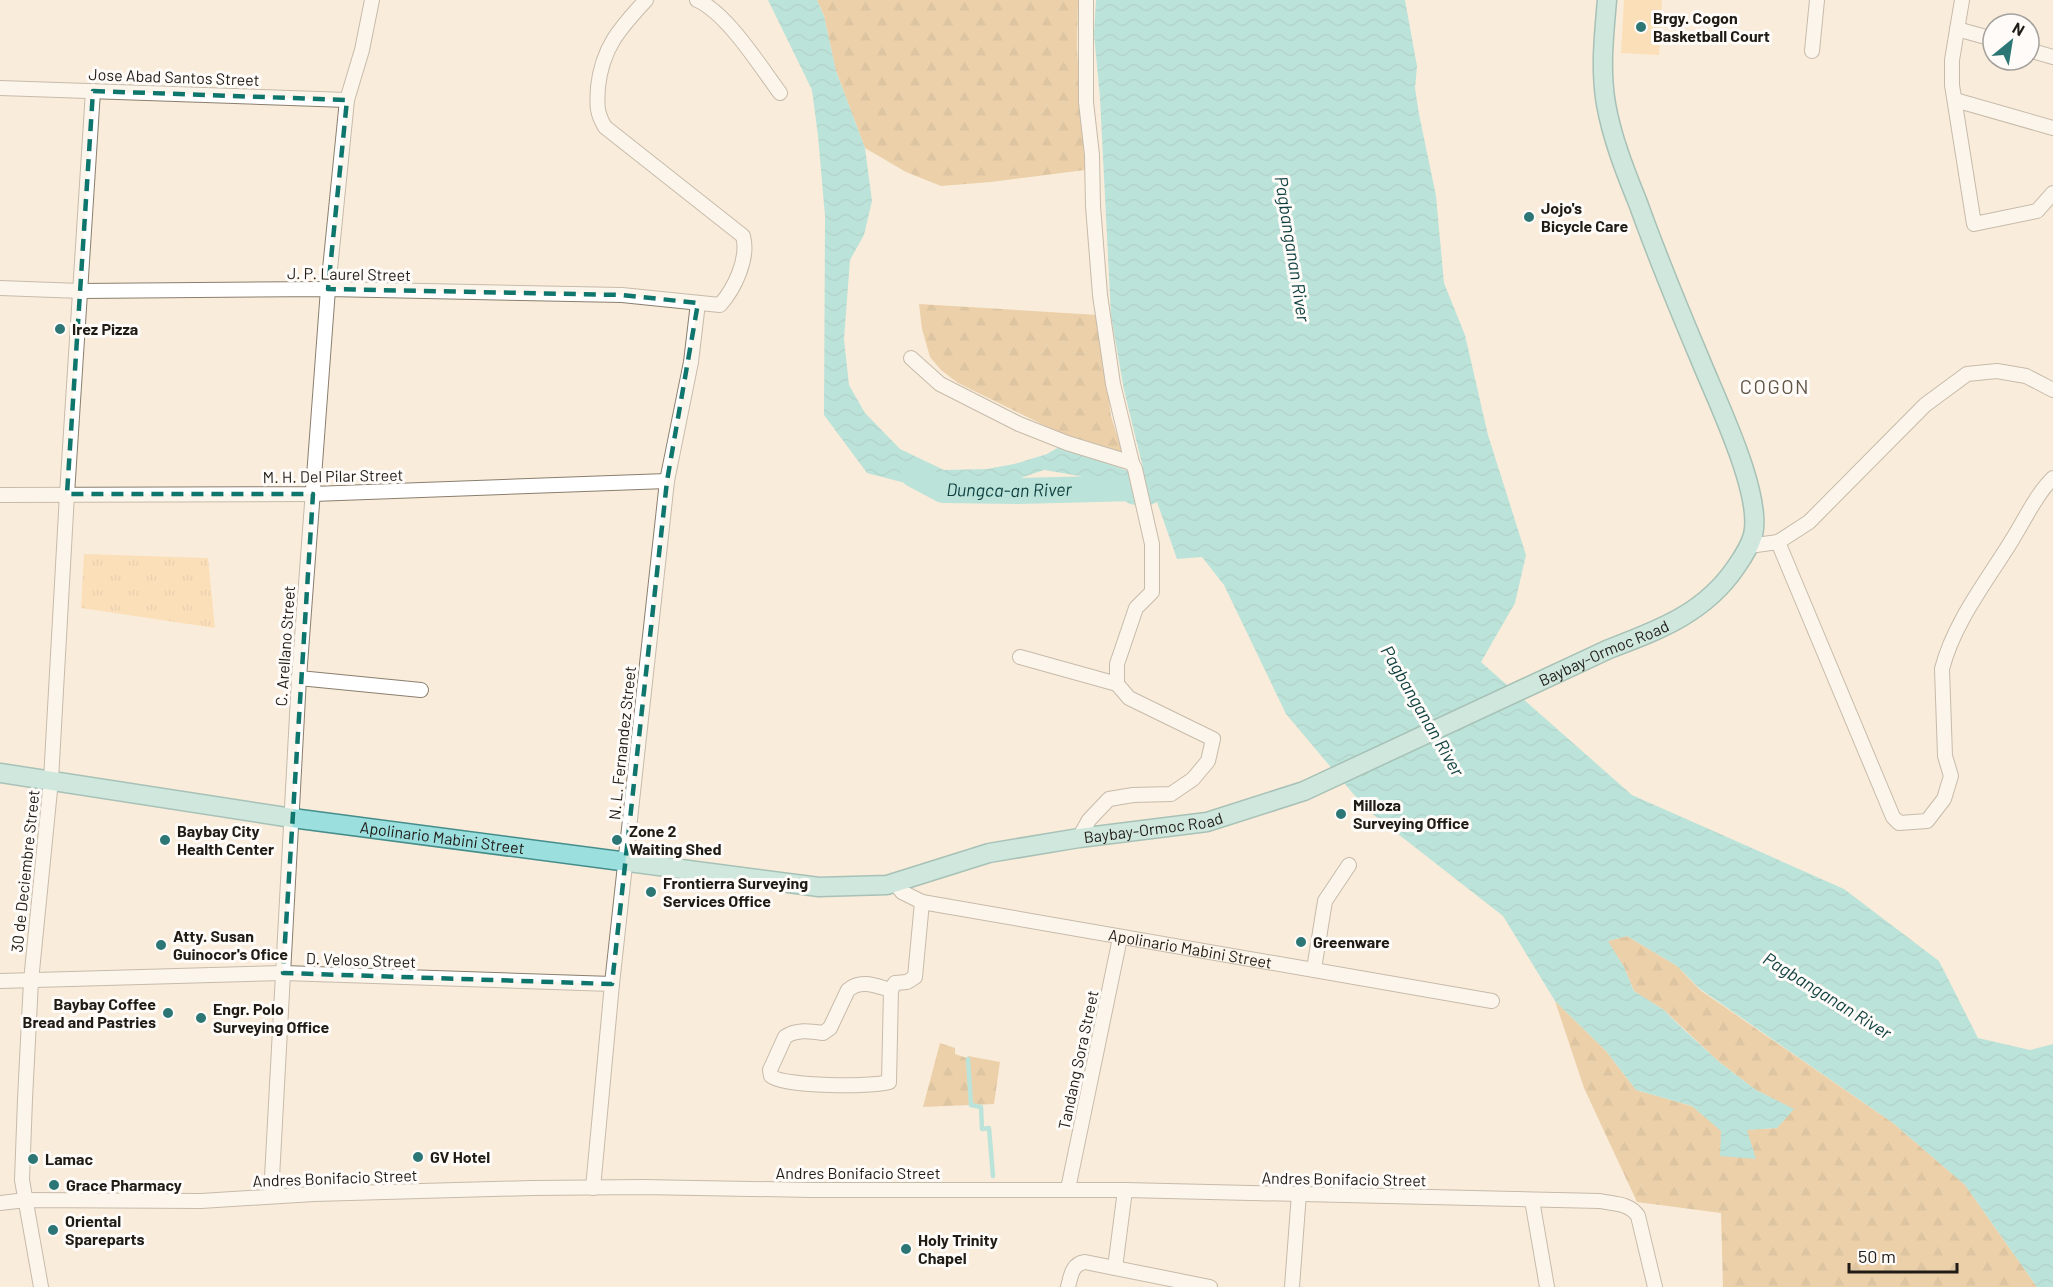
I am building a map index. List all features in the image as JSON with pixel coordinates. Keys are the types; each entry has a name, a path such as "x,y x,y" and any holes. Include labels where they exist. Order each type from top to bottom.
{"main road":[{"name":"Baybay-Ormoc Road","path":"891,884 989,853 1079,838 1206,822 1304,791 1609,648 1649,634 1705,603 1728,580 1749,546 1753,535 1754,509 1748,483 1721,410 1652,241 1621,158 1608,114 1602,58 1606,0"},
{"name":"Apolinario Mabini Street","path":"0,773 292,818 819,888 891,884"}],"street":[{"name":"C. Arellano Street","path":"271,1196 299,678 328,290 347,100 362,50 372,0"},
{"name":"J. P. Laurel Street","path":"0,288 81,291 328,290 622,295 720,305 726,298 743,261 746,245 743,236 605,127 597,116 600,71 607,49 624,23 646,0"},
{"path":"697,0 714,10 780,93"},
{"path":"1086,0 1086,102 1092,155 1093,206 1100,295 1113,384 1152,544 1152,592 1136,608 1117,664 1117,684"},
{"path":"1812,51 1817,0"},
{"path":"1962,0 1952,60 1952,85 1974,224 2037,211 2053,193"},
{"path":"1957,29 1981,36"},
{"name":"Jose Abad Santos Street","path":"0,88 347,100"},
{"name":"30 de Deciembre Street","path":"41,1287 22,1173 31,981 51,780 93,91"},
{"path":"1955,100 2053,128"},
{"name":"N. L. Fernandez Street","path":"593,1188 612,984 667,481 691,362 698,303"},
{"path":"911,358 940,384 1019,424 1133,466"},
{"path":"1749,546 1778,542 1809,522 1925,405 1967,374 1997,371 2026,376 2053,390"},
{"path":"1778,542 1893,816 1899,823 1927,821 1944,799 1951,776 1945,756 1942,669 1945,657 1960,624 2053,478"},
{"name":"M. H. Del Pilar Street","path":"0,495 313,494 667,481"},
{"path":"1020,657 1117,684 1129,698 1213,739 1208,761 1193,779 1171,794 1133,795 1109,799 1089,819 1079,838"},
{"path":"299,678 421,690"},
{"path":"1314,969 1325,901 1349,865"},
{"name":"Apolinario Mabini Street","path":"891,884 922,902 1492,1001"},
{"path":"891,990 859,983 848,990 830,1028 823,1033 795,1032 785,1036 770,1070 771,1076 776,1080 842,1085 889,1082 891,990 895,983 907,982 915,977 922,902"},
{"name":"Tandang Sora Street","path":"1068,1190 1120,938"},
{"name":"D. Veloso Street","path":"0,981 282,974 612,984"},
{"name":"Andres Bonifacio Street","path":"0,1203 26,1200 201,1201 271,1196 532,1188 1125,1190 1600,1201 1626,1206 1634,1210 1638,1216 1655,1287"},
{"path":"1115,1268 1125,1190"},
{"path":"1292,1287 1299,1193"},
{"path":"1532,1200 1547,1287"},
{"path":"1068,1287 1072,1270 1085,1262 1210,1287"}],"highlighted area":[{"path":"93,91 347,100 328,289 622,295 698,303 667,481 612,984 283,973 313,494 67,494"}],"green space":[{"path":"817,0 1078,0 1077,49 1085,170 941,186 906,172 865,148 836,71 824,16"},
{"name":"Brgy. Cogon Basketball Court","path":"1624,0 1662,0 1659,55 1621,53"},
{"path":"919,304 1098,315 1111,416 1123,455 1060,433 958,383 941,370 930,357 922,329"},
{"path":"84,554 208,558 215,628 81,608"},
{"path":"1627,936 1677,966 1700,990 1893,1123 1965,1185 2037,1287 1723,1287 1721,1213 1637,1202 1584,1088 1555,1001 1606,1051 1636,1090 1692,1106 1722,1131 1777,1128 1793,1109 1756,1090 1718,1061 1664,1010 1634,991 1624,967 1607,941"},
{"path":"940,1043 955,1048 955,1054 967,1058 968,1056 1000,1062 994,1104 923,1107"}],"water":[{"name":"Pagbanganan River","path":"768,0 817,0 824,16 836,71 865,148 872,201 864,235 850,260 844,339 849,385 865,413 900,449 944,470 987,469 1014,464 1047,454 1061,446 1131,472 1143,468 1124,390 1111,316 1100,98 1094,34 1096,0 1405,0 1417,66 1415,88 1419,114 1436,196 1444,283 1465,335 1488,435 1526,555 1515,603 1481,662 1632,795 1844,889 1939,961 1978,1038 2030,1050 2053,1044 2053,1287 2037,1287 1965,1185 1893,1123 1700,989 1677,966 1627,936 1608,941 1624,967 1634,991 1664,1010 1718,1061 1756,1090 1794,1109 1777,1128 1747,1130 1756,1159 1720,1156 1721,1131 1692,1106 1636,1090 1606,1051 1555,1001 1503,916 1366,809 1286,714 1224,585 1202,557 1177,559 1157,502 1147,507 1130,504 1080,476 1044,470 997,486 932,490 867,473 824,415 825,216 812,90"}],"waterway":[{"name":"Dungca-an River","path":"913,474 943,490 1137,488"},
{"path":"968,1059 971,1105 981,1107 982,1129 989,1128 993,1176"}],"place":[{"name":"Brgy. Cogon Basketball Court","path":"1641,27"},
{"name":"Jojo's Bicycle Care","path":"1529,217"},
{"name":"Irez Pizza","path":"60,329"},
{"name":"Milloza Surveying Office","path":"1341,814"},
{"name":"Baybay City Health Center","path":"165,840"},
{"name":"Zone 2 Waiting Shed","path":"617,840"},
{"name":"Frontierra Surveying Services Office","path":"651,892"},
{"name":"Greenware","path":"1301,942"},
{"name":"Atty. Susan Guinocor's Ofice","path":"161,945"},
{"name":"Baybay Coffee Bread and Pastries","path":"168,1013"},
{"name":"Engr. Polo Surveying Office","path":"201,1018"},
{"name":"GV Hotel","path":"418,1157"},
{"name":"Lamac","path":"33,1159"},
{"name":"Grace Pharmacy","path":"54,1185"},
{"name":"Oriental Spareparts","path":"53,1230"},
{"name":"Holy Trinity Chapel","path":"906,1249"}],"district":[{"name":"COGON","path":"1775,387"}]}
